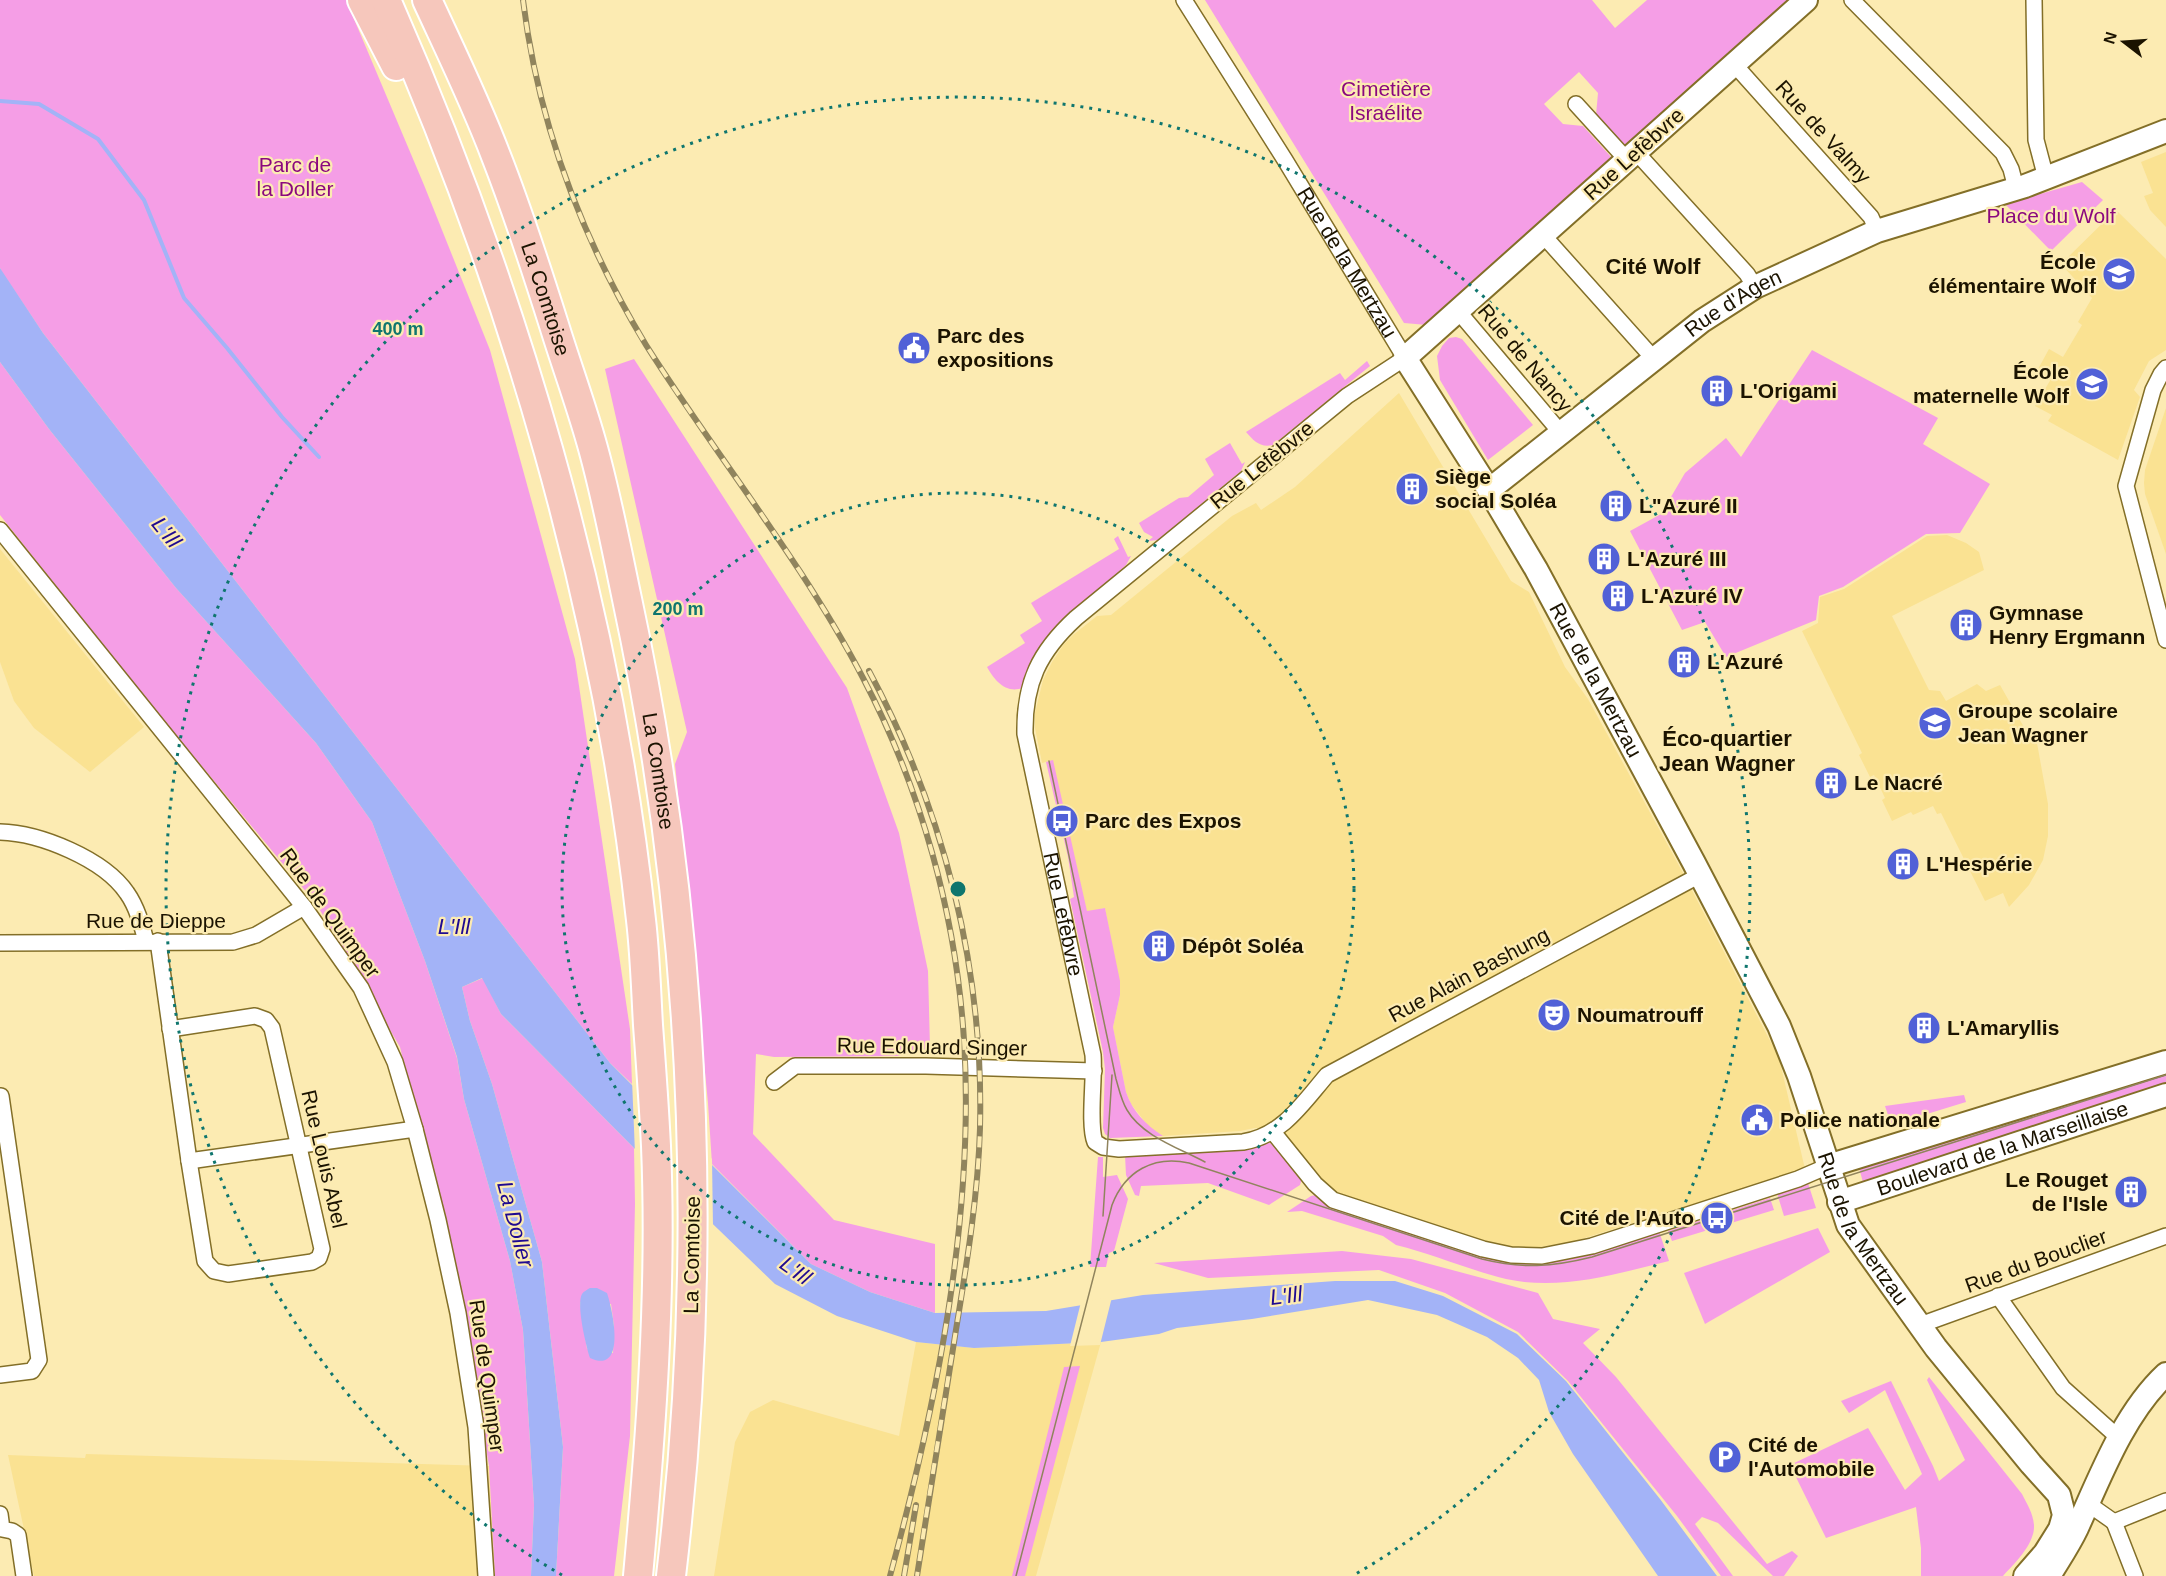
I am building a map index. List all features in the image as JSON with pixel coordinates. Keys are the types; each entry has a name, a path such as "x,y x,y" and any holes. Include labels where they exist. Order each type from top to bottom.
{"highway":[{"path":"362,0 400,75 439,162 470,209"},
{"name":"La Comtoise","path":"386,0 420,78 470,209 511,328 575,550 600,660 621,773 641,921 656,1147 655,1342 638,1576"},
{"name":"La Comtoise","path":"427,0 495,154 524,233 592,444 638,648 661,772 691,1086 694,1180 693,1260 682,1485 671,1576"},
{"path":"441,0 448,17 458,68"}],"main road":[{"name":"Rue Lefèbvre","path":"1405,358 1806,0"},
{"name":"Rue d'Agen","path":"1489,490 1702,321 1755,286 1877,231 2046,178 2166,131"},
{"name":"Rue de la Mertzau","path":"1405,358 1489,490 1541,579 1779,1026 1799,1076 1848,1225 1936,1348 2031,1464 2061,1513"},
{"name":"Boulevard de la Marseillaise","path":"1828,1166 2166,1062"},
{"name":"Boulevard de la Marseillaise","path":"1839,1202 2166,1095"},
{"path":"2049,1576 2076,1530 2087,1503 2138,1405 2166,1374"},
{"name":"Rue de la Mertzau","path":"2031,1464 2087,1503"},
{"path":"2025,1576 2045,1553 2061,1513 2087,1503"}],"street":[{"name":"Rue de la Mertzau","path":"1184,0 1285,160 1405,358"},
{"path":"1852,0 2003,153 2016,188"},
{"path":"2034,0 2036,140 2046,178"},
{"name":"Rue de Valmy","path":"1734,64 1871,217 1877,231"},
{"path":"1576,104 1631,156 1747,274 1755,286"},
{"path":"1543,235 1654,359"},
{"name":"Rue de Nancy","path":"1458,311 1560,432"},
{"name":"Rue Lefèbvre","path":"1273,1131 1254,1140 1243,1142 1119,1149 1103,1147 1095,1142 1093,1135 1094,1071 1090,1040 1025,734 1026,702 1037,667 1052,642 1076,618 1347,396 1405,358"},
{"path":"2166,368 2153,390 2126,486 2166,640"},
{"name":"Rue de Quimper","path":"0,530 304,907 361,988 394,1062 415,1129 458,1313 476,1427 486,1576"},
{"path":"0,832 17,833 58,845 105,871 127,893 152,941 170,1029 189,1161 415,1129"},
{"name":"Rue Alain Bashung","path":"1273,1131 1294,1114 1327,1075 1700,874"},
{"name":"Rue de Dieppe","path":"0,944 242,940 304,907"},
{"name":"Rue Louis Abel","path":"170,1029 255,1016 266,1020 272,1028 322,1249 319,1258 312,1262 228,1274 214,1271 205,1261 189,1161"},
{"name":"Rue Edouard Singer","path":"774,1082 795,1066 926,1066 1094,1071"},
{"path":"0,1375 32,1371 39,1360 8,1199 1,1096"},
{"path":"1273,1131 1315,1184 1332,1200 1483,1249 1511,1255 1542,1256 1592,1246 1798,1179 1828,1166"},
{"name":"Rue du Bouclier","path":"1920,1325 2166,1236"},
{"path":"1998,1296 2063,1388 2120,1439"},
{"path":"2135,1576 2114,1522 2166,1501"},
{"name":"Rue de la Mertzau","path":"2087,1503 2114,1522"},
{"path":"1,1524 18,1535 24,1576"}],"shaded area":[{"path":"2166,152 2166,227 2150,210 2144,196 2153,193 2141,162"},
{"path":"2116,210 2166,259 2166,350 2149,361 2134,390 2140,397 2118,460 2048,421 2052,415 2035,406 2051,379 2037,371 2049,349 2063,357 2082,325 2078,322 2092,298 2061,264"},
{"path":"1399,393 1511,581 1529,592 1565,667 1588,699 1682,871 1779,1058 1805,1169 1572,1242 1527,1249 1485,1244 1341,1198 1319,1179 1277,1129 1255,1128 1163,1136 1149,1127 1131,1104 1126,1092 1113,1027 1120,995 1105,908 1087,912 1049,761 1042,763 1035,728 1035,713 1043,680 1064,644 1073,635 1097,616 1111,615 1232,516 1256,503 1261,510 1295,487"},
{"path":"2166,408 2166,554 2145,494 2144,483 2145,470"},
{"name":"Groupe scolaire Jean Wagner","path":"1947,535 1966,543 1979,552 1984,570 1892,616 1929,690 1940,691 1946,701 1977,684 1986,691 2000,685 2025,729 2035,732 2048,804 2048,836 2043,860 2029,885 2009,907 2003,893 1985,901 1941,813 1937,814 1933,806 1913,815 1911,812 1892,821 1882,800 1885,798 1874,775 1870,777 1859,755 1862,753 1802,631 1818,623 1820,597 1844,589 1927,536"},
{"path":"0,549 144,727 90,772 34,728 14,701 0,662"},
{"path":"916,1342 974,1348 1101,1342 1036,1576 714,1576 735,1442 750,1412 773,1400 899,1436"},
{"path":"86,1454 489,1466 495,1576 34,1576 8,1455 85,1458"}],"green space":[{"name":"Parc de la Doller","path":"0,0 346,0 490,350 575,659 630,1029 632,1084 610,1063 43,333 2,272 0,268"},
{"name":"Cimetière Israélite","path":"1205,0 1592,0 1615,28 1647,0 1788,0 1625,147 1596,115 1598,93 1579,72 1544,104 1563,124 1583,126 1612,158 1427,325 1404,323"},
{"name":"Place du Wolf","path":"2082,182 2103,200 2051,251 2005,204"},
{"path":"1449,338 1462,339 1533,425 1488,460 1440,380 1437,356"},
{"path":"1812,350 1938,418 1923,444 1990,484 1960,533 1926,534 1843,587 1819,596 1816,620 1726,657 1705,622 1682,630 1630,531 1661,514 1685,473 1726,438 1741,457"},
{"path":"634,359 847,688 899,833 928,971 930,1048 898,1056 774,1057 756,1054 753,1134 834,1220 935,1244 935,1313 870,1292 811,1264 712,1164 675,764 687,732 605,369"},
{"path":"1367,361 1370,366 1273,445 1261,445 1246,432 1340,373 1345,380"},
{"path":"0,362 49,429 176,588 316,743 372,822 425,961 457,1058 464,1099 510,1261 523,1330 534,1505 531,1576 495,1576 489,1466 464,1316 400,1047 317,905 141,693 0,515"},
{"path":"1230,443 1242,464 1245,462 1241,471 1158,540 1148,541 1153,537 1144,532 1139,523 1179,498 1188,497 1214,475 1205,459"},
{"path":"1118,536 1128,557 1131,556 1126,565 1038,651 1022,688 1011,689 1001,685 987,667 1025,643 1020,635 1042,621 1031,603 1119,549 1114,539"},
{"path":"1053,760 1087,911 1105,908 1120,981 1120,995 1113,1027 1126,1092 1140,1117 1163,1136 1110,1138 1105,1134 1103,1128 1105,1069 1103,1052 1070,899 1074,897 1068,857 1046,762"},
{"path":"483,978 501,1014 634,1148 630,1436 614,1576 556,1576 563,1447 542,1262 492,1084 470,1021 462,987","holes":["580,1302 611,1304 614,1326 613,1353 587,1349"]},
{"path":"2166,1066 2166,1091 1864,1186 1858,1164"},
{"path":"1964,1095 1966,1102 1878,1129 1875,1119 1888,1115 1885,1106"},
{"path":"1264,1141 1277,1146 1302,1178 1300,1185 1269,1205 1208,1183 1141,1186 1139,1196 1135,1195 1126,1175 1125,1155"},
{"path":"1098,1157 1103,1157 1103,1177 1117,1175 1128,1199 1114,1251 1109,1253 1106,1267 1090,1267"},
{"path":"1807,1180 1816,1208 1784,1216 1776,1190"},
{"path":"1316,1195 1502,1258 1658,1228 1669,1261 1609,1276 1568,1282 1547,1283 1506,1279 1396,1245 1383,1236 1302,1211 1287,1212"},
{"path":"1770,1198 1774,1210 1672,1241 1668,1231"},
{"path":"1818,1228 1830,1252 1705,1324 1684,1273"},
{"path":"1342,1251 1411,1259 1538,1293 1553,1319 1600,1329 1583,1343 1616,1377 1767,1564 1792,1551 1798,1556 1784,1576 1773,1576 1718,1523 1702,1517 1695,1524 1733,1576 1721,1576 1677,1516 1568,1381 1518,1332 1445,1293 1379,1270 1208,1278 1154,1263"},
{"path":"1080,1366 1025,1576 1012,1576 1064,1367"},
{"path":"1929,1377 2022,1494 2031,1513 2034,1525 2028,1546 2003,1576 1921,1576 1921,1548 1916,1507 1826,1538 1790,1465 1868,1428 1905,1490 1922,1474 1885,1390 1849,1413 1841,1401 1891,1381 1939,1481 1965,1460 1927,1380"}],"water":[{"name":"L'Ill","path":"0,268 43,333 610,1063 811,1264 870,1292 935,1313 1046,1311 1143,1295 1335,1281 1395,1281 1443,1296 1517,1334 1566,1381 1660,1499 1717,1576 1658,1576 1573,1454 1549,1412 1539,1380 1518,1358 1487,1337 1437,1315 1368,1300 1252,1319 1177,1328 1159,1334 1101,1342 974,1348 916,1342 837,1316 775,1284 634,1148 501,1014 482,978 462,987 470,1021 492,1084 542,1262 563,1447 556,1576 531,1576 534,1505 523,1330 510,1261 464,1099 457,1057 425,961 372,822 316,743 176,588 49,429 0,362"},
{"path":"590,1288 597,1288 607,1293 612,1313 615,1339 613,1350 609,1358 602,1361 590,1358 582,1325 580,1299 583,1293"}],"pier":[{"path":"632,1080 712,1159 713,1228 635,1153"},
{"path":"1112,1297 1100,1345 1070,1346 1081,1302"}],"waterway":[{"path":"0,101 39,104 98,139 144,200 184,298 282,417 319,457"}],"tram line":[{"path":"1049,761 1116,1079 1123,1102 1134,1119 1151,1134 1205,1162"},
{"path":"1103,1216 1112,1075"},
{"path":"1016,1576 1112,1205 1125,1183 1142,1168 1164,1161 1189,1163 1482,1259 1510,1264 1550,1265 1592,1257 2166,1075"}],"railway":[{"path":"523,0 530,46 552,135 566,179 602,264 646,345 813,592 863,678 902,764 918,808 944,899 960,993 964,1040 966,1106 964,1174 958,1242 937,1378 923,1446 890,1576"},
{"path":"869,671 919,779 954,892 975,1009 979,1068 980,1128 974,1207 917,1576"},
{"path":"904,1576 916,1505"}],"place":[{"name":"École élémentaire Wolf","path":"2119,274"},
{"name":"Parc des expositions","path":"914,348"},
{"name":"École maternelle Wolf","path":"2092,384"},
{"name":"L'Origami","path":"1717,391"},
{"name":"Siège social Soléa","path":"1412,489"},
{"name":"L\"Azuré II","path":"1616,506"},
{"name":"L'Azuré III","path":"1604,559"},
{"name":"L'Azuré IV","path":"1618,596"},
{"name":"Gymnase Henry Ergmann","path":"1966,625"},
{"name":"L'Azuré","path":"1684,662"},
{"name":"Groupe scolaire Jean Wagner","path":"1935,723"},
{"name":"Le Nacré","path":"1831,783"},
{"name":"Parc des Expos","path":"1062,821"},
{"name":"L'Hespérie","path":"1903,864"},
{"name":"Dépôt Soléa","path":"1159,946"},
{"name":"Noumatrouff","path":"1554,1015"},
{"name":"L'Amaryllis","path":"1924,1028"},
{"name":"Police nationale","path":"1757,1120"},
{"name":"Le Rouget de l'Isle","path":"2131,1192"},
{"name":"Cité de l'Auto","path":"1717,1218"},
{"name":"Cité de l'Automobile","path":"1725,1457"}],"district":[{"name":"Cité Wolf","path":"1653,266"},
{"name":"Éco-quartier Jean Wagner","path":"1727,750"}],"water label":[{"name":"La Doller","path":"516,1224"}]}
